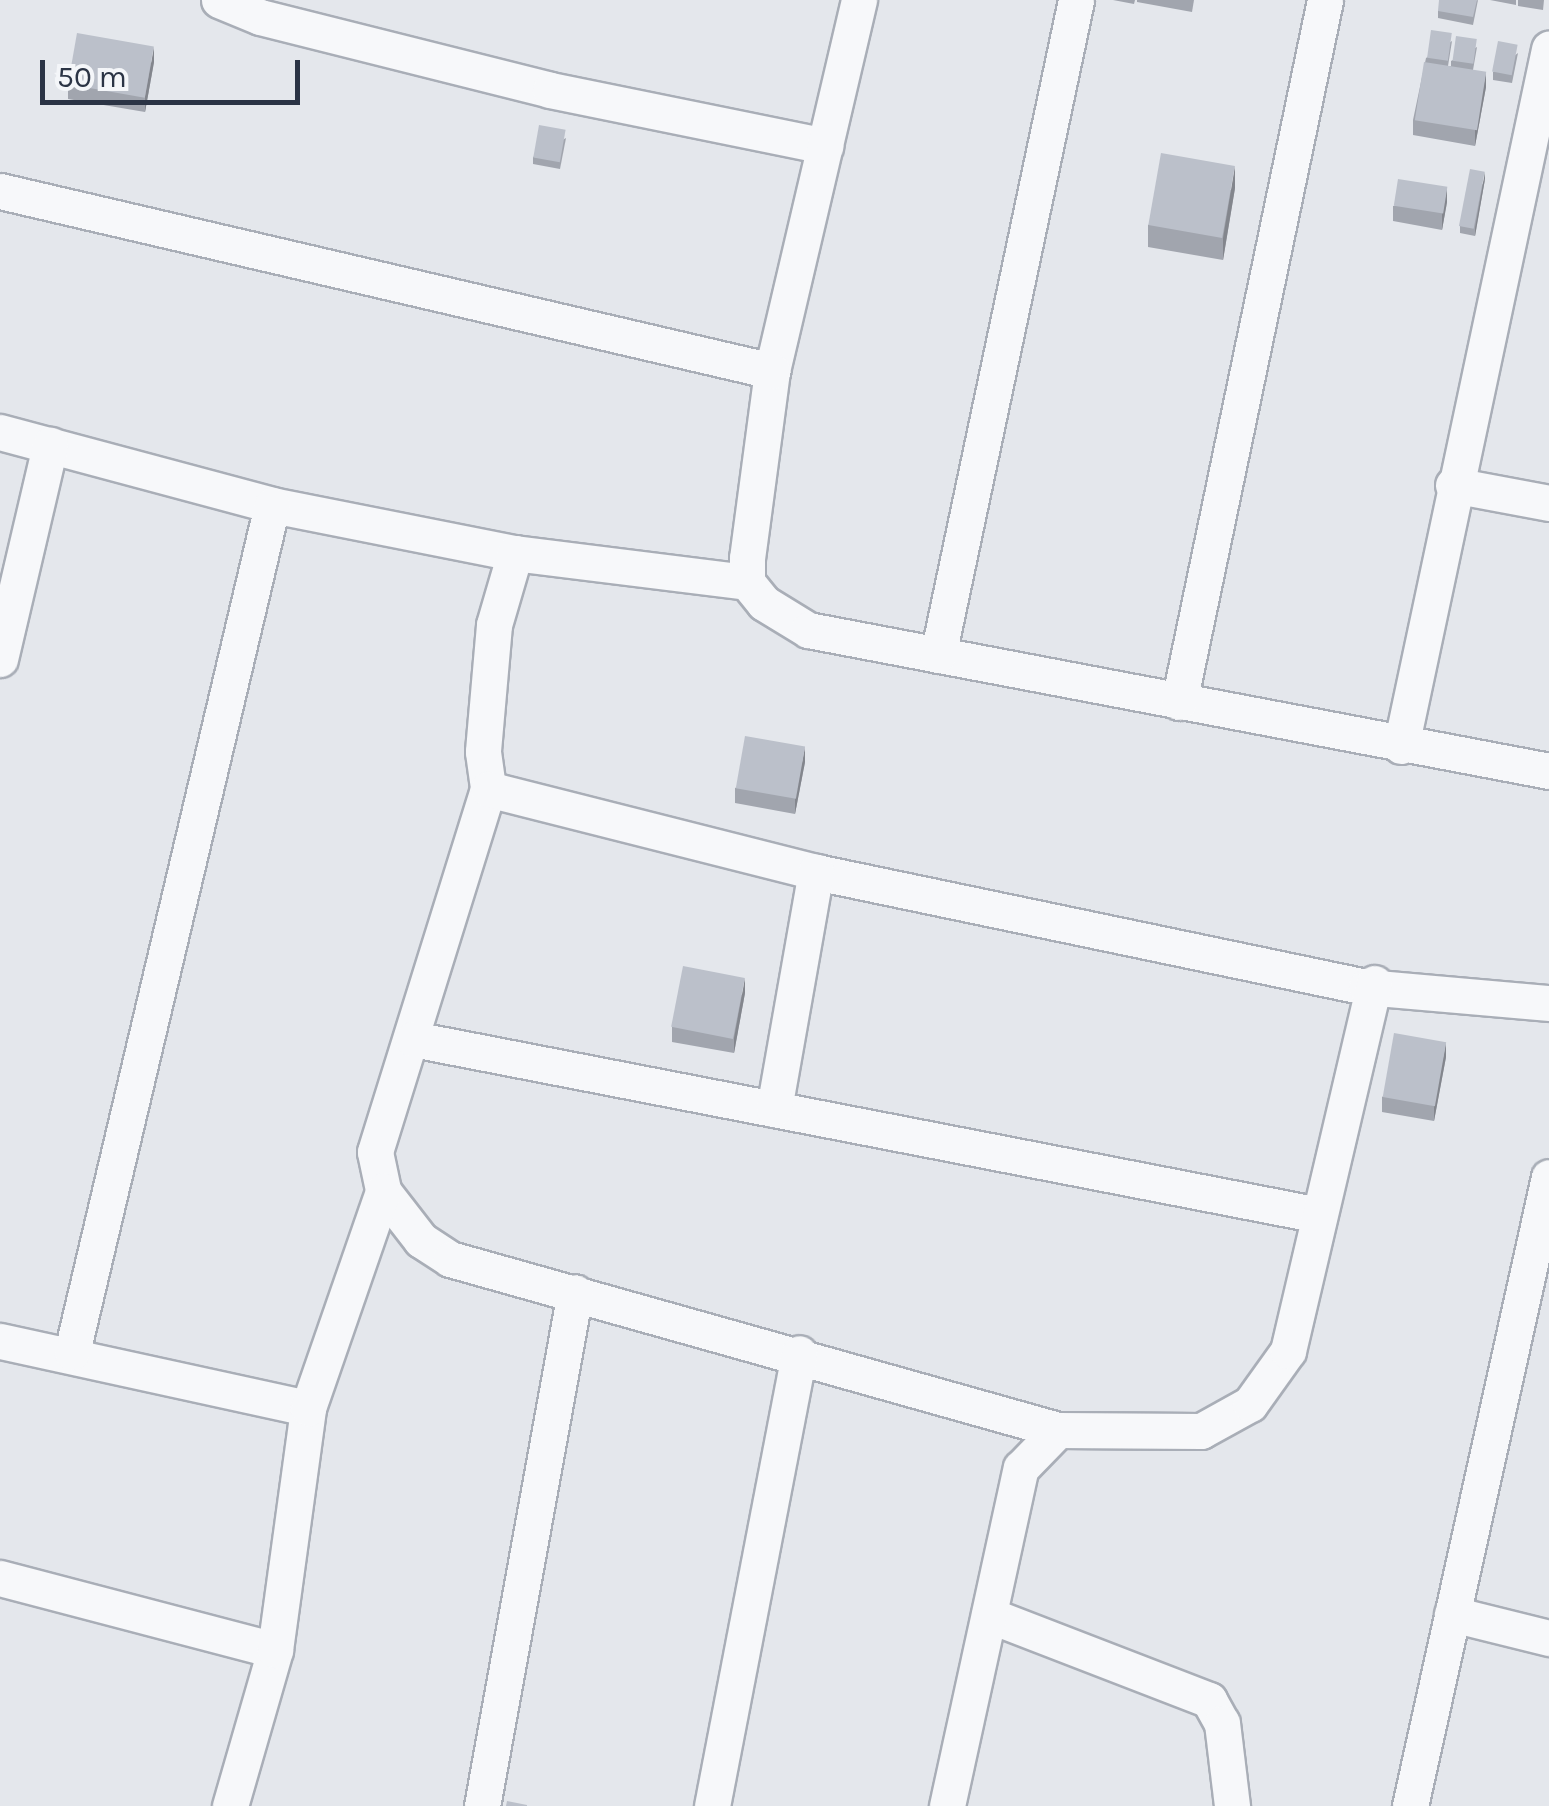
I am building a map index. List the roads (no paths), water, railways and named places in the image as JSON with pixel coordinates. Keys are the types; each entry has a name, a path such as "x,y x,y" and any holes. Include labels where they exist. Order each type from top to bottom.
{"street":[{"path":"220,0 260,16 550,90 825,146"},
{"path":"859,0 772,371 748,582 764,603 808,630 1401,746 1549,770"},
{"path":"938,655 1076,0"},
{"path":"1180,702 1325,0"},
{"path":"1401,746 1453,485 1549,49"},
{"path":"0,190 772,371"},
{"path":"0,432 272,505 515,553 748,582"},
{"path":"0,658 50,446"},
{"path":"1453,485 1549,503"},
{"path":"72,1352 272,505"},
{"path":"515,553 494,625 483,752 488,789 375,1152 383,1191 420,1240 450,1258 799,1353 1058,1430 1202,1430 1250,1404 1288,1351 1374,983"},
{"path":"488,789 816,872 1366,987 1374,983 1549,1003"},
{"path":"774,1109 816,872"},
{"path":"413,1038 1319,1215"},
{"path":"1410,1806 1549,1177"},
{"path":"230,1806 274,1650 308,1408 383,1191"},
{"path":"482,1806 575,1292"},
{"path":"0,1341 72,1352 308,1408"},
{"path":"712,1806 799,1353"},
{"path":"947,1806 1021,1468 1058,1430"},
{"path":"0,1578 274,1650"},
{"path":"1452,1614 1549,1638"},
{"path":"989,1616 1209,1700 1222,1723 1232,1806"}]}
